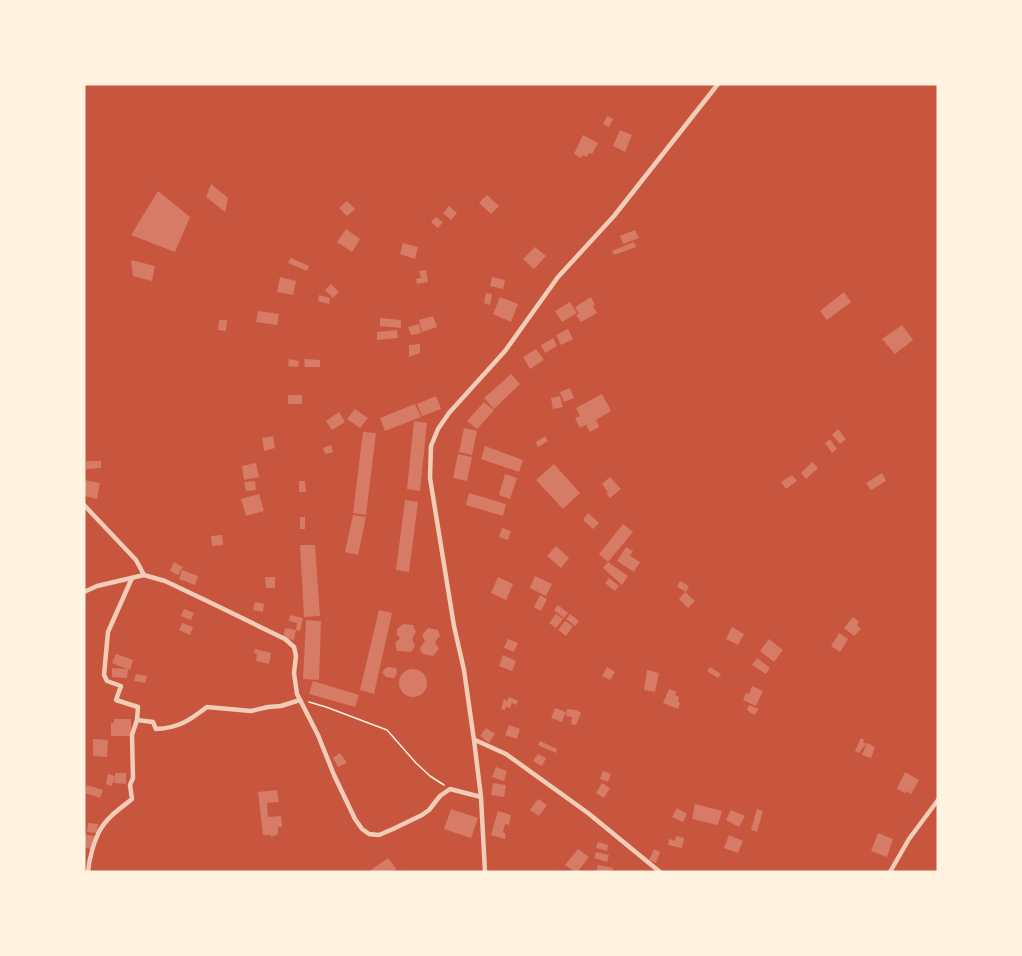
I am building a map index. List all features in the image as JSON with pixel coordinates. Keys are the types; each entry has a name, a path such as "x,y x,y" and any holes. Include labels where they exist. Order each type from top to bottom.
{"street":[{"path":"485,872 481,797 474,740 430,478 431,446 438,429 449,413 505,351 558,277 614,216 718,84"},
{"path":"84,505 136,560 144,575"},
{"path":"84,592 97,586 144,575 165,581 285,639 294,647 296,656 294,673 297,694 355,819 369,834 379,835 422,815 450,789 481,797"},
{"path":"88,872 100,830 132,799 130,785 133,778 132,735 138,707 116,700 121,686 107,681 104,675 108,632 132,578"},
{"path":"137,720 153,722 156,729 170,728 189,721 207,707 251,711 300,700"},
{"path":"474,740 506,754 588,813 660,872"},
{"path":"890,872 909,839 938,800"}],"path":[{"path":"300,700 326,707 387,730 423,770 450,789"}],"building":[{"path":"607,116 613,119 609,127 603,124"},
{"path":"620,130 632,135 625,152 613,146"},
{"path":"583,135 598,143 592,154 589,153 587,157 583,155 581,158 574,154"},
{"path":"211,184 228,198 225,212 206,197"},
{"path":"158,191 190,217 175,252 131,235"},
{"path":"487,195 499,206 491,214 479,203"},
{"path":"347,201 355,209 347,216 339,208"},
{"path":"449,206 457,213 451,220 443,213"},
{"path":"436,217 443,222 438,228 431,222"},
{"path":"346,229 360,239 352,252 337,242"},
{"path":"635,230 639,238 623,244 620,236"},
{"path":"634,242 636,247 614,255 612,251"},
{"path":"403,243 418,247 415,259 400,254"},
{"path":"535,247 546,256 534,269 523,259"},
{"path":"291,258 309,266 307,271 288,263"},
{"path":"131,260 155,266 152,281 133,276"},
{"path":"426,270 428,282 417,284 416,279 421,278 419,271"},
{"path":"280,277 296,281 293,295 277,292"},
{"path":"492,277 505,280 503,289 490,286"},
{"path":"331,284 339,292 333,298 325,290"},
{"path":"844,292 851,302 827,320 820,311"},
{"path":"486,293 492,294 490,305 484,303"},
{"path":"319,295 330,298 329,304 318,301"},
{"path":"500,297 518,304 511,322 493,314"},
{"path":"591,297 597,313 581,322 576,315 579,314 575,307"},
{"path":"570,302 577,313 562,322 555,311"},
{"path":"258,311 279,314 277,325 256,322"},
{"path":"433,316 437,327 422,332 419,320"},
{"path":"380,318 401,320 401,328 380,326"},
{"path":"219,320 227,320 226,331 218,330"},
{"path":"419,324 421,333 411,335 408,327"},
{"path":"902,325 913,340 895,354 882,339"},
{"path":"568,329 573,339 561,345 556,335"},
{"path":"397,330 398,338 377,340 377,332"},
{"path":"553,338 557,346 545,353 541,345"},
{"path":"420,344 420,353 409,357 409,345"},
{"path":"536,349 544,360 530,369 523,357"},
{"path":"289,359 299,361 298,367 288,366"},
{"path":"304,359 320,360 320,367 305,367"},
{"path":"511,374 520,384 494,409 484,398"},
{"path":"570,388 574,398 564,402 560,392"},
{"path":"602,394 611,411 596,420 599,427 590,432 586,425 580,428 575,418 580,416 576,408"},
{"path":"288,395 302,395 302,404 288,404"},
{"path":"436,396 441,409 422,416 417,404"},
{"path":"560,396 563,407 553,409 551,398"},
{"path":"484,402 494,410 477,429 467,421"},
{"path":"415,404 421,417 385,431 380,418"},
{"path":"355,409 368,418 360,428 347,419"},
{"path":"339,412 345,422 332,430 326,421"},
{"path":"414,421 427,423 420,491 407,489"},
{"path":"464,428 477,431 472,455 459,452"},
{"path":"838,429 846,439 840,444 832,435"},
{"path":"363,432 376,433 366,515 353,513"},
{"path":"273,436 275,448 264,451 262,438"},
{"path":"545,436 548,441 538,447 536,442"},
{"path":"830,439 837,449 832,453 825,443"},
{"path":"331,445 333,452 325,454 323,448"},
{"path":"485,446 523,460 519,472 481,459"},
{"path":"458,454 472,457 467,481 453,478"},
{"path":"86,461 101,461 101,468 86,469"},
{"path":"812,462 818,468 806,479 801,473"},
{"path":"256,463 259,477 244,480 242,466"},
{"path":"554,464 580,493 563,509 536,480"},
{"path":"882,473 886,481 871,490 866,483"},
{"path":"505,474 517,478 510,499 499,495"},
{"path":"792,475 797,481 786,489 781,482"},
{"path":"610,477 621,489 610,498 602,484"},
{"path":"84,480 100,483 97,499 84,496"},
{"path":"255,481 256,490 246,491 244,482"},
{"path":"299,481 305,481 306,492 299,492"},
{"path":"469,493 506,504 503,516 466,505"},
{"path":"259,494 264,511 246,516 241,499"},
{"path":"405,500 418,502 409,572 396,570"},
{"path":"588,513 599,523 593,529 583,520"},
{"path":"353,515 366,517 358,555 345,552"},
{"path":"300,517 305,517 305,529 300,529"},
{"path":"623,524 633,532 608,562 599,554"},
{"path":"502,528 511,531 508,540 499,537"},
{"path":"222,535 223,545 212,546 211,536"},
{"path":"300,545 315,545 320,616 304,617"},
{"path":"556,546 569,558 561,568 547,556"},
{"path":"626,547 633,551 630,556 640,562 634,572 617,561"},
{"path":"174,562 183,567 178,575 170,571"},
{"path":"608,562 628,576 622,585 603,568"},
{"path":"182,570 198,576 195,585 179,579"},
{"path":"535,576 552,584 546,596 530,588"},
{"path":"265,577 275,577 275,588 266,588"},
{"path":"498,577 513,584 506,600 491,593"},
{"path":"609,578 619,586 615,591 605,583"},
{"path":"680,581 689,586 686,592 677,587"},
{"path":"685,592 695,601 688,608 679,599"},
{"path":"540,595 547,599 541,611 534,607"},
{"path":"255,602 264,604 263,612 253,610"},
{"path":"558,605 568,613 564,618 554,610"},
{"path":"184,609 194,613 191,620 181,616"},
{"path":"379,610 392,613 374,694 360,690"},
{"path":"556,614 563,619 556,628 549,623"},
{"path":"570,614 579,621 575,626 566,619"},
{"path":"290,615 303,618 300,631 296,630 297,623 289,621"},
{"path":"853,617 859,622 857,625 861,629 854,636 844,628"},
{"path":"306,620 321,621 319,680 303,679"},
{"path":"565,621 573,626 566,636 558,630"},
{"path":"182,623 193,627 190,635 179,630"},
{"path":"403,624 413,625 416,632 412,639 415,646 411,652 397,651 395,643 400,638 397,635 397,629"},
{"path":"732,627 744,634 738,645 726,639"},
{"path":"285,628 296,630 294,640 283,638"},
{"path":"428,628 438,630 440,636 435,642 439,649 433,656 423,654 420,650 425,641 422,635"},
{"path":"839,633 848,639 840,652 831,646"},
{"path":"508,639 518,643 514,652 504,648"},
{"path":"769,639 783,650 774,662 760,651"},
{"path":"255,649 271,653 269,664 256,661"},
{"path":"116,654 133,660 130,670 112,663"},
{"path":"503,655 516,661 512,671 499,666"},
{"path":"757,658 770,668 766,674 752,665"},
{"path":"387,667 396,668 397,673 394,678 386,677 382,672"},
{"path":"607,667 615,672 610,680 602,676"},
{"path":"710,667 721,674 718,678 707,671"},
{"path":"112,668 128,669 127,678 112,677"},
{"path":"413,669 423,673 427,683 423,693 413,697 403,693 399,683 403,673"},
{"path":"647,670 659,673 655,692 644,690"},
{"path":"136,674 147,676 145,683 134,681"},
{"path":"313,681 359,695 355,707 309,694"},
{"path":"752,686 763,691 756,706 743,700 746,693 749,694"},
{"path":"669,689 677,692 675,695 679,697 678,702 680,703 678,709 663,703"},
{"path":"509,697 518,701 516,705 512,703 510,708 501,709 504,699 507,701"},
{"path":"749,705 759,709 754,715 747,710"},
{"path":"555,708 566,712 562,722 551,718"},
{"path":"567,709 581,713 576,725 571,724 572,717 566,716"},
{"path":"114,719 131,719 131,736 111,736 111,723 114,723"},
{"path":"509,725 520,729 517,739 505,735"},
{"path":"486,728 495,734 489,743 480,736"},
{"path":"861,738 866,744 859,753 855,751"},
{"path":"93,739 108,740 107,757 93,756"},
{"path":"540,741 557,749 556,753 538,745"},
{"path":"867,743 875,747 871,758 862,755"},
{"path":"340,753 347,763 338,767 333,758"},
{"path":"538,754 546,758 542,766 533,761"},
{"path":"496,767 507,771 504,781 492,777"},
{"path":"603,771 611,774 608,782 600,779"},
{"path":"905,772 919,780 911,794 897,789"},
{"path":"115,773 126,773 126,784 114,783"},
{"path":"108,774 115,776 112,786 106,784"},
{"path":"493,783 506,785 504,797 491,795"},
{"path":"602,783 610,788 604,798 596,793"},
{"path":"87,785 103,790 100,798 85,793"},
{"path":"277,790 279,802 267,803 268,817 281,816 282,827 278,827 278,834 271,837 271,835 263,835 258,792"},
{"path":"538,799 547,805 539,816 530,810"},
{"path":"695,804 722,811 718,825 692,819"},
{"path":"677,808 687,814 683,822 672,817"},
{"path":"451,809 478,818 471,838 444,829"},
{"path":"757,809 763,811 757,832 751,830"},
{"path":"731,810 745,816 739,827 726,820"},
{"path":"498,811 511,815 509,825 505,824 503,832 506,834 505,839 491,835"},
{"path":"88,823 98,824 97,833 87,832"},
{"path":"878,833 893,839 887,857 871,851"},
{"path":"84,834 94,836 92,849 84,848"},
{"path":"729,835 743,841 738,853 724,848"},
{"path":"676,836 684,838 682,848 668,845 669,839 675,841"},
{"path":"598,842 608,845 607,851 596,848"},
{"path":"578,849 589,857 580,871 575,872 565,865"},
{"path":"654,849 660,852 656,863 649,860"},
{"path":"596,852 609,855 607,862 594,858"},
{"path":"388,858 396,869 392,872 368,872"},
{"path":"598,865 613,868 612,872 596,872"}]}
